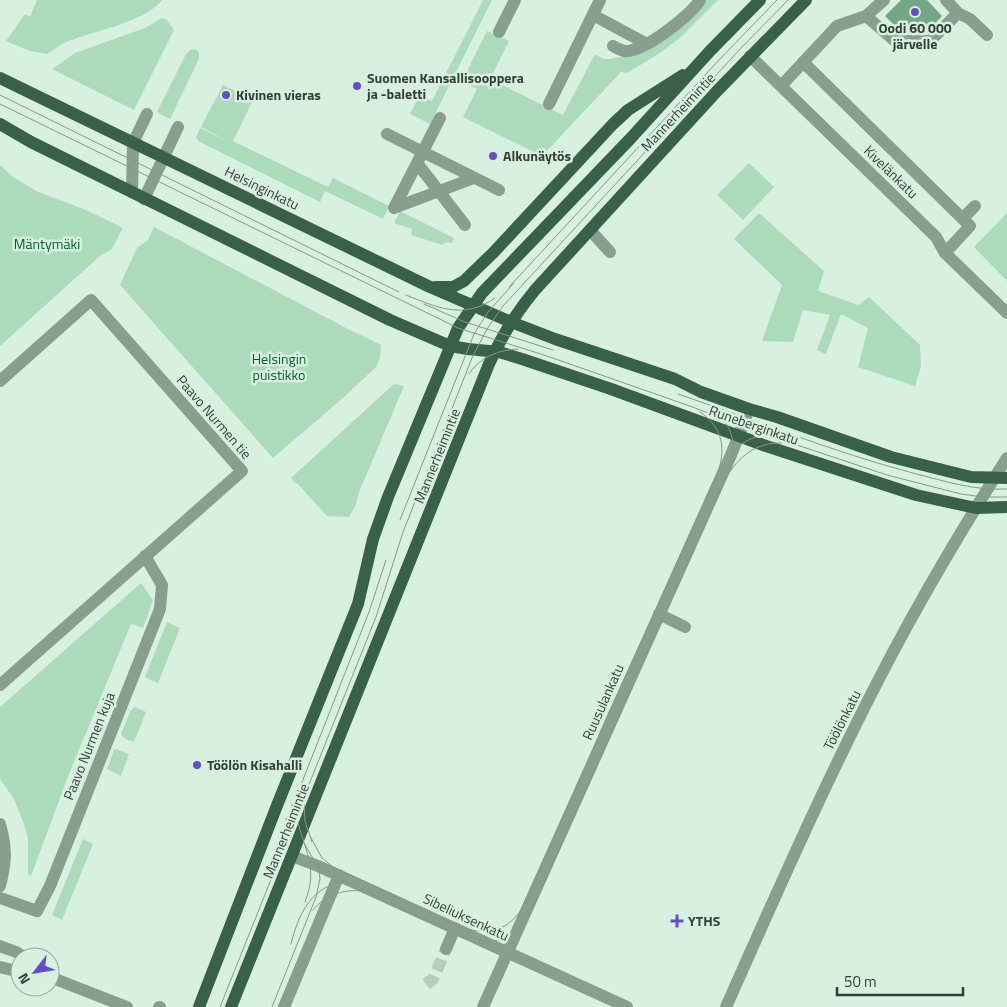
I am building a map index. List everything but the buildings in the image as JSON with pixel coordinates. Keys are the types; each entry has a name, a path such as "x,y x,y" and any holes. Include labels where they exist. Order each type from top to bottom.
{"main road":[{"name":"Mannerheimintie","path":"199,1007 358,604 376,530 458,328 472,306 507,266 631,138 760,0"},
{"name":"Mannerheimintie","path":"231,1007 495,352 511,322 535,290 750,56 806,0"},
{"path":"430,287 450,288 464,281 493,253 628,110 696,67"},
{"name":"Helsinginkatu","path":"0,78 430,287 511,322"},
{"path":"0,124 31,142 144,199 390,320 450,346 495,352"},
{"name":"Runeberginkatu","path":"511,322 555,339 675,379 701,392 749,409 910,462 962,476 1001,478"},
{"name":"Runeberginkatu","path":"495,352 603,386 739,436 916,495 976,508 1007,507"}],"street":[{"path":"498,32 515,0"},
{"path":"549,104 600,0"},
{"path":"613,46 625,51 647,44 673,28 700,0"},
{"path":"781,86 837,26 866,16 884,0"},
{"path":"946,0 958,13 970,19 986,35"},
{"path":"866,16 895,41 930,41 958,13"},
{"path":"593,15 647,44"},
{"name":"Kivelänkatu","path":"750,56 936,237 945,252 1007,313"},
{"path":"803,62 970,226 945,252"},
{"path":"132,192 132,143 146,114"},
{"path":"440,118 394,208 474,178"},
{"path":"144,199 178,126"},
{"path":"387,134 420,157 499,190"},
{"path":"420,157 439,191 465,225"},
{"path":"963,218 975,206"},
{"path":"590,230 610,252"},
{"name":"Paavo Nurmen tie","path":"0,381 91,300 242,471 0,684"},
{"name":"Ruusulankatu","path":"483,1007 739,436 749,409"},
{"name":"Töölönkatu","path":"726,1007 806,827 888,662 976,508 1001,478 1007,458"},
{"name":"Paavo Nurmen kuja","path":"0,898 37,911 50,886 160,609 162,585 145,556"},
{"path":"659,614 685,627"},
{"path":"0,824 4,838 6,860 0,886"},
{"name":"Sibeliuksenkatu","path":"292,856 339,875 627,1007"},
{"path":"284,1007 339,875"},
{"path":"446,949 455,928"},
{"path":"60,981 127,1007"}],"green space":[{"path":"37,0 162,0 143,15 64,43 47,54 30,51 6,41 25,14 30,17"},
{"path":"483,0 492,0 430,124 410,114 419,95 432,101"},
{"path":"706,0 718,0 681,37 660,53 627,73 621,72 542,156 463,117 477,89 462,81 487,31 509,41 490,79 563,115 595,54 603,59 610,59 639,53"},
{"path":"162,18 166,19 174,30 134,110 52,69 75,53 145,28"},
{"path":"191,49 197,50 199,59 170,119 157,112 186,54"},
{"path":"223,85 253,100 233,141 328,187 333,178 389,206 383,219 325,191 320,202 200,142 196,138 200,128 231,143 201,127"},
{"path":"749,163 774,187 743,220 717,195"},
{"name":"Mäntymäki","path":"0,165 13,177 38,192 86,210 123,228 111,250 101,255 0,346"},
{"path":"400,211 454,238 452,243 446,242 442,245 411,235 412,229 394,223"},
{"path":"759,213 824,271 818,291 859,305 869,297 920,345 921,366 915,386 858,367 868,328 841,314 826,354 817,350 830,315 803,310 793,342 762,341 782,285 734,239"},
{"path":"1007,213 1007,281 974,247"},
{"name":"Helsingin puistikko","path":"154,227 381,345 380,357 376,367 273,458 120,285 137,248 148,240"},
{"path":"394,384 404,386 359,492 356,504 349,517 327,516 291,478"},
{"path":"141,583 153,600 143,628 131,624 67,779 31,876 28,874 28,838 24,824 14,799 0,779 0,707"},
{"path":"167,622 180,628 158,683 145,677"},
{"path":"135,707 146,712 134,742 125,739 121,734 131,710"},
{"path":"116,749 129,754 121,776 107,769"},
{"path":"83,839 93,844 62,920 52,915"}],"shaded area":[{"path":"901,0 927,0 942,16 927,32 901,32 885,16"}],"tunnel":[{"path":"426,984 433,979 446,949"}],"tram line":[{"path":"509,287 777,0"},
{"path":"220,1007 376,617 403,532 472,358 487,329 503,306 742,47 788,0"},
{"path":"0,95 399,292"},
{"path":"0,104 458,328 544,355 770,436 887,475 961,494 983,497 1007,497"},
{"path":"400,520 474,334 488,312 514,283"},
{"path":"406,295 451,310 473,309 495,298"},
{"path":"424,304 465,322 553,350"},
{"path":"469,374 484,359 503,351 518,349"},
{"path":"678,394 883,465 960,485 1007,489"},
{"path":"310,836 322,858 333,867 462,928 483,931 500,928 508,924 521,911 717,475 722,457 721,440 714,425 700,412"},
{"path":"722,418 730,430 733,442 733,456 729,469"},
{"path":"730,454 746,441 766,434"},
{"path":"304,843 315,862 331,875 459,935 490,941 505,938 518,930 533,907 726,478 742,457 749,452 764,445 782,443"},
{"path":"273,856 369,612 386,560"},
{"path":"304,803 305,821 312,842"},
{"path":"297,818 309,859 311,878 305,902"},
{"path":"272,1007 316,897 320,879 318,864"},
{"path":"291,944 298,922 308,903 324,888 346,882"},
{"path":"313,910 323,900 335,894 348,891 362,891"}],"place":[{"name":"Oodi 60 000 järvelle","path":"915,12"},
{"name":"Suomen Kansallisooppera ja -baletti","path":"357,86"},
{"name":"Kivinen vieras","path":"226,95"},
{"name":"Alkunäytös","path":"493,156"},
{"name":"Töölön Kisahalli","path":"197,765"},
{"name":"YTHS","path":"677,921"}]}
